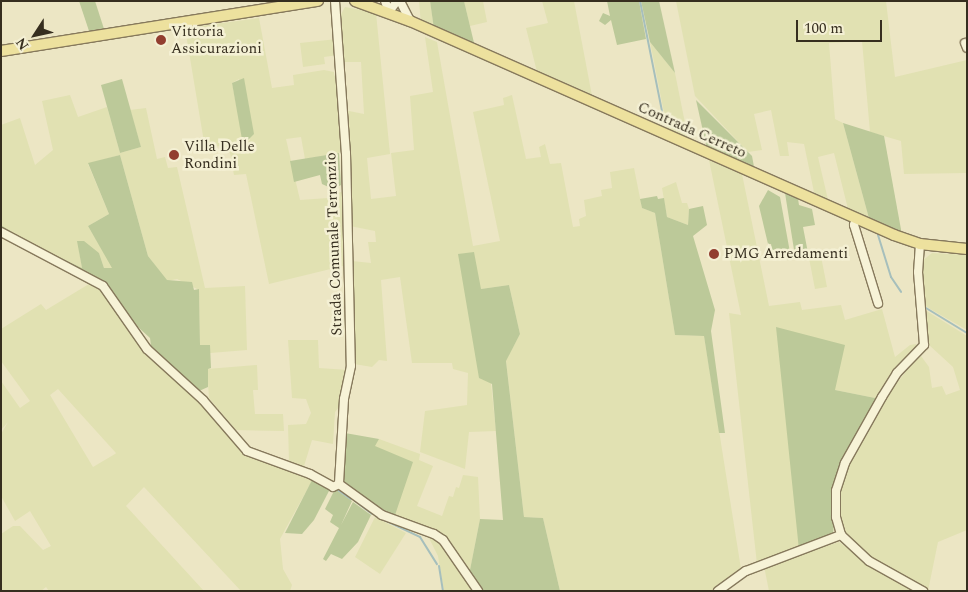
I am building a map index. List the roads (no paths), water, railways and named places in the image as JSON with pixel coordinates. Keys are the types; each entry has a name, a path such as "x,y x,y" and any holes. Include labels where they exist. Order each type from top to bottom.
{"main road":[{"path":"1,51 293,3 318,1"},
{"name":"Contrada Cerreto","path":"355,1 410,21 856,218 920,244 967,249"}],"street":[{"name":"Strada Comunale Terronzio","path":"335,1 346,153 351,366 344,399 339,484"},
{"path":"385,1 389,12"},
{"path":"389,12 398,1 410,21"},
{"path":"856,218 854,225 878,303"},
{"path":"1,232 103,286 147,349 202,400 247,451 310,474 333,487 339,484 382,515 434,534 447,546 478,591"},
{"path":"920,244 918,272 924,344 897,373 845,463 836,491 836,517 841,535 869,561 923,591"},
{"path":"718,591 746,571 841,535"}],"waterway":[{"path":"640,1 664,121"},
{"path":"878,235 891,277 901,292"},
{"path":"110,290 150,347"},
{"path":"926,308 967,333"},
{"path":"209,402 228,423"},
{"path":"335,488 351,499"},
{"path":"355,501 372,514"},
{"path":"376,516 420,537 437,564"},
{"path":"439,566 443,591"}],"place":[{"name":"Vittoria Assicurazioni","path":"161,40"},
{"name":"Villa Delle Rondini","path":"174,155"},
{"name":"PMG Arredamenti","path":"714,254"}]}
